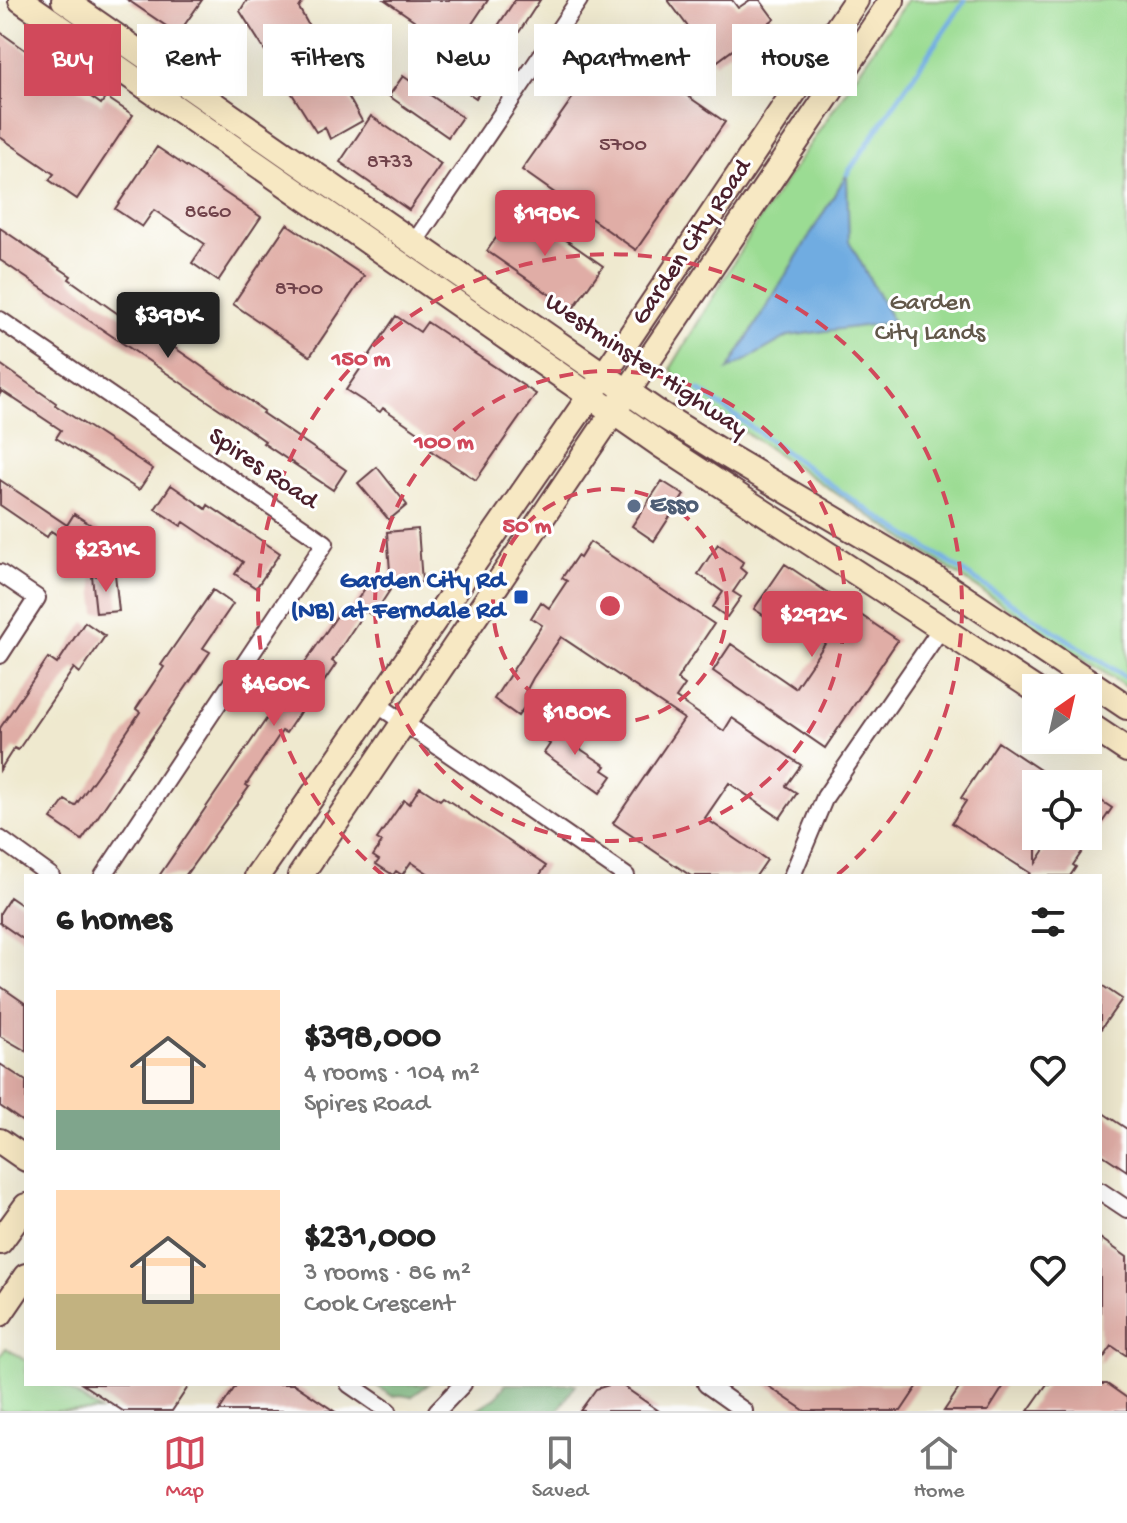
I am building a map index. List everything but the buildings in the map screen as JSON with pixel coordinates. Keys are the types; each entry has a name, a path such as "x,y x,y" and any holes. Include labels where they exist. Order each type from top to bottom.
{"main road":[{"name":"Westminster Highway","path":"21,0 613,412 1022,681"},
{"name":"Westminster Highway","path":"64,0 627,391 726,455 933,577 1127,707"},
{"name":"Garden City Road","path":"258,874 590,396 856,0"},
{"name":"Garden City Road","path":"301,874 892,0"},
{"path":"1102,733 1127,750"},
{"path":"0,1141 24,1158"},
{"path":"0,1242 24,1209"},
{"path":"0,1314 24,1279"}],"street":[{"path":"414,243 579,0"},
{"name":"Spires Road","path":"0,320 325,543 104,874"},
{"path":"0,573 37,598 0,655"},
{"path":"793,874 825,797 942,627"},
{"path":"377,704 623,874"},
{"path":"0,839 48,874"},
{"path":"1102,1192 1127,1209"},
{"path":"352,1386 388,1411"},
{"path":"437,1411 461,1386"},
{"path":"709,1386 744,1411"}],"green space":[{"name":"Garden City Lands","path":"907,0 1127,0 1127,688 680,389 671,368 757,223 842,96 857,96 857,74"},
{"path":"6,1348 24,1360 24,1386 63,1386 100,1411 0,1411 0,1356"},
{"path":"377,1386 426,1386 411,1397 392,1396"},
{"path":"504,1386 575,1386 558,1411 474,1411 496,1397"}],"water":[{"path":"847,174 849,241 893,322 789,336 728,370"}],"waterway":[{"path":"847,174 965,0"},
{"path":"699,390 851,499 1127,678"}],"place":[{"name":"Esso","path":"634,506"},
{"name":"Garden City Rd (NB) at Ferndale Rd","path":"521,597"}]}
